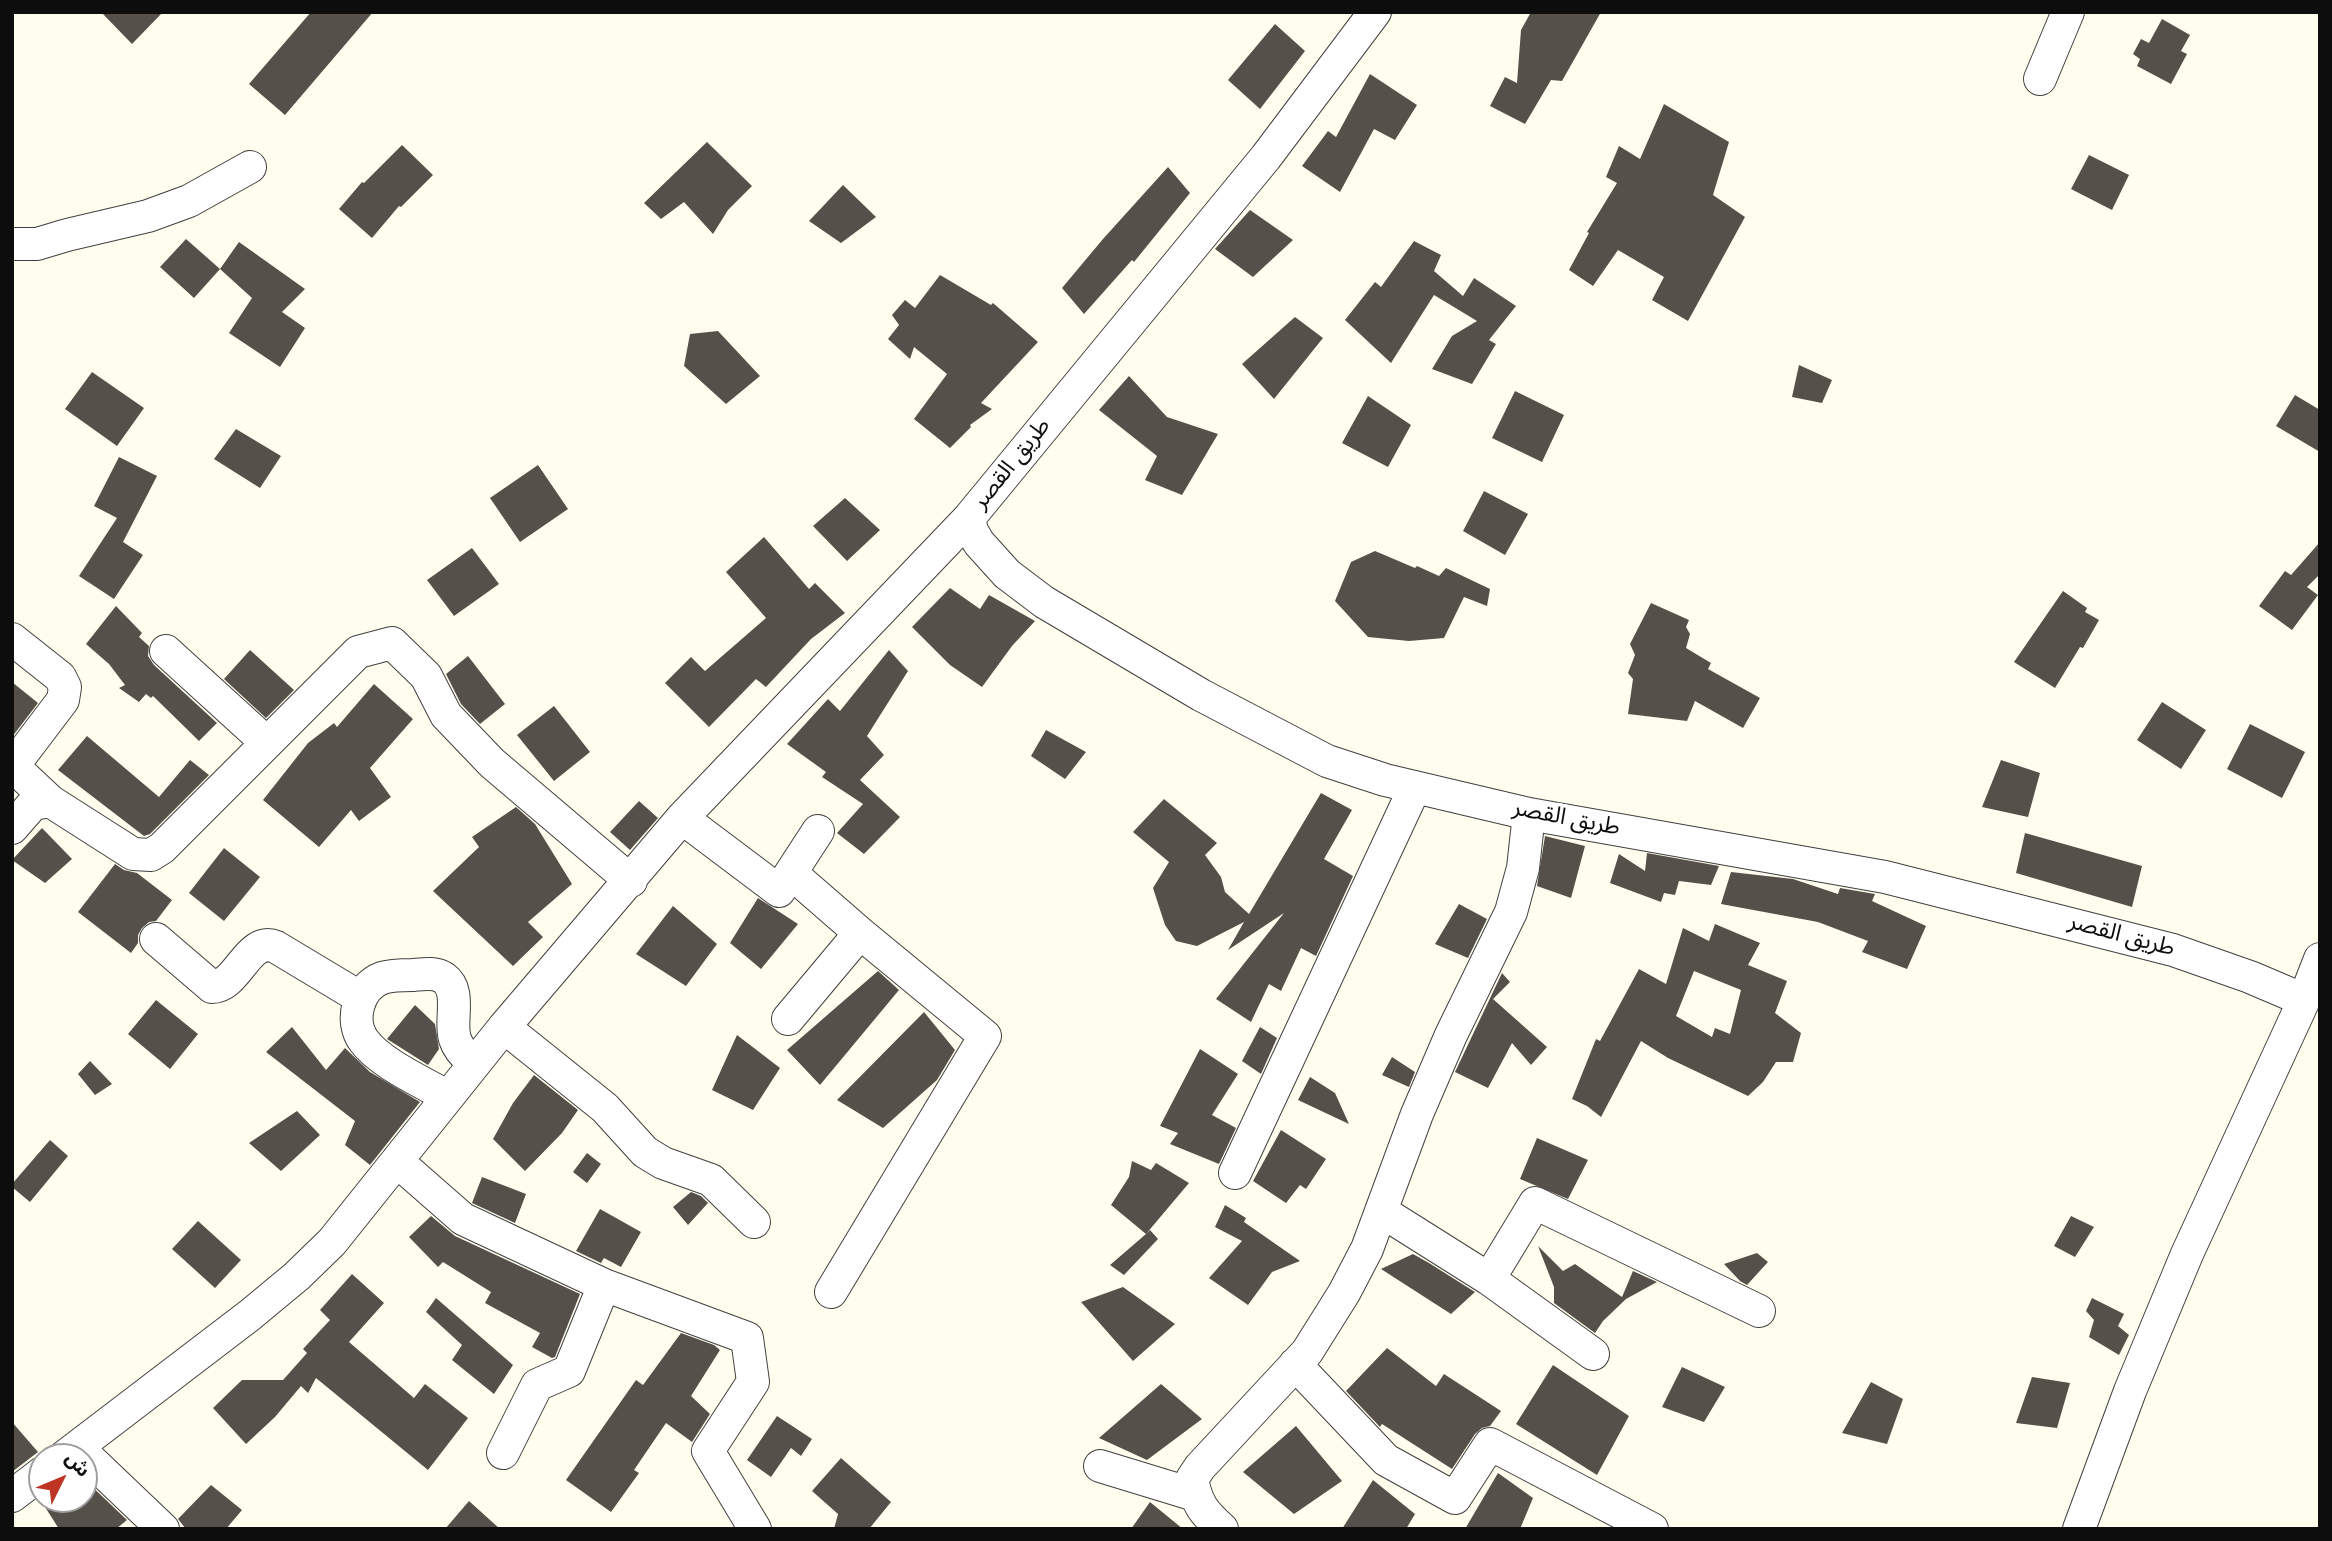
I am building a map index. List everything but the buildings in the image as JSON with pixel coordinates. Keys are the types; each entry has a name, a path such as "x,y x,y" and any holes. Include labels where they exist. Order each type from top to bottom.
{"street":[{"name":"طريق القصر","path":"1376,12 1266,157 969,518 979,543 1007,574 1044,602 1201,695 1327,761 1415,787 1529,814 1885,877 2173,950 2250,977 2304,1000"},
{"path":"2040,79 2068,12"},
{"path":"12,244 37,244 148,216 189,201 250,167"},
{"path":"82,1443 250,1315 297,1276 332,1242 503,1027 631,881 682,818 969,518"},
{"path":"12,639 60,677 65,687 63,701 16,762 17,770 50,801 133,854 152,855 358,652 392,643 426,676 446,715 492,763 631,881"},
{"path":"166,651 267,744"},
{"path":"1235,1173 1415,787"},
{"path":"12,828 33,804 50,801"},
{"path":"1222,1529 1204,1513 1195,1495 1192,1479 1200,1467 1307,1352 1344,1293 1367,1249 1417,1114 1451,1035 1511,912 1522,868 1529,814"},
{"path":"682,818 779,891 818,831"},
{"path":"791,873 985,1036 831,1292"},
{"path":"788,1019 860,933"},
{"path":"156,939 212,987 225,984 257,948 266,944 276,947 361,998"},
{"path":"2079,1529 2130,1391 2187,1254 2304,1000 2320,959"},
{"path":"448,1097 383,1058 365,1043 357,1018 361,998 373,983 389,976 432,974 443,977 453,991 454,1035 457,1045 474,1064"},
{"path":"503,1027 596,1101 645,1152 663,1163 711,1180 754,1222"},
{"path":"398,1162 463,1219 604,1285 747,1338 754,1382 708,1451 755,1529"},
{"path":"1489,1279 1535,1203 1759,1311"},
{"path":"1381,1211 1489,1279 1594,1353"},
{"path":"503,1453 537,1385 569,1371 604,1285"},
{"path":"1295,1364 1386,1460 1455,1498 1490,1444 1652,1529"},
{"path":"1100,1466 1195,1495"},
{"path":"98,1475 163,1529"},
{"path":"12,1496 28,1484"}]}
